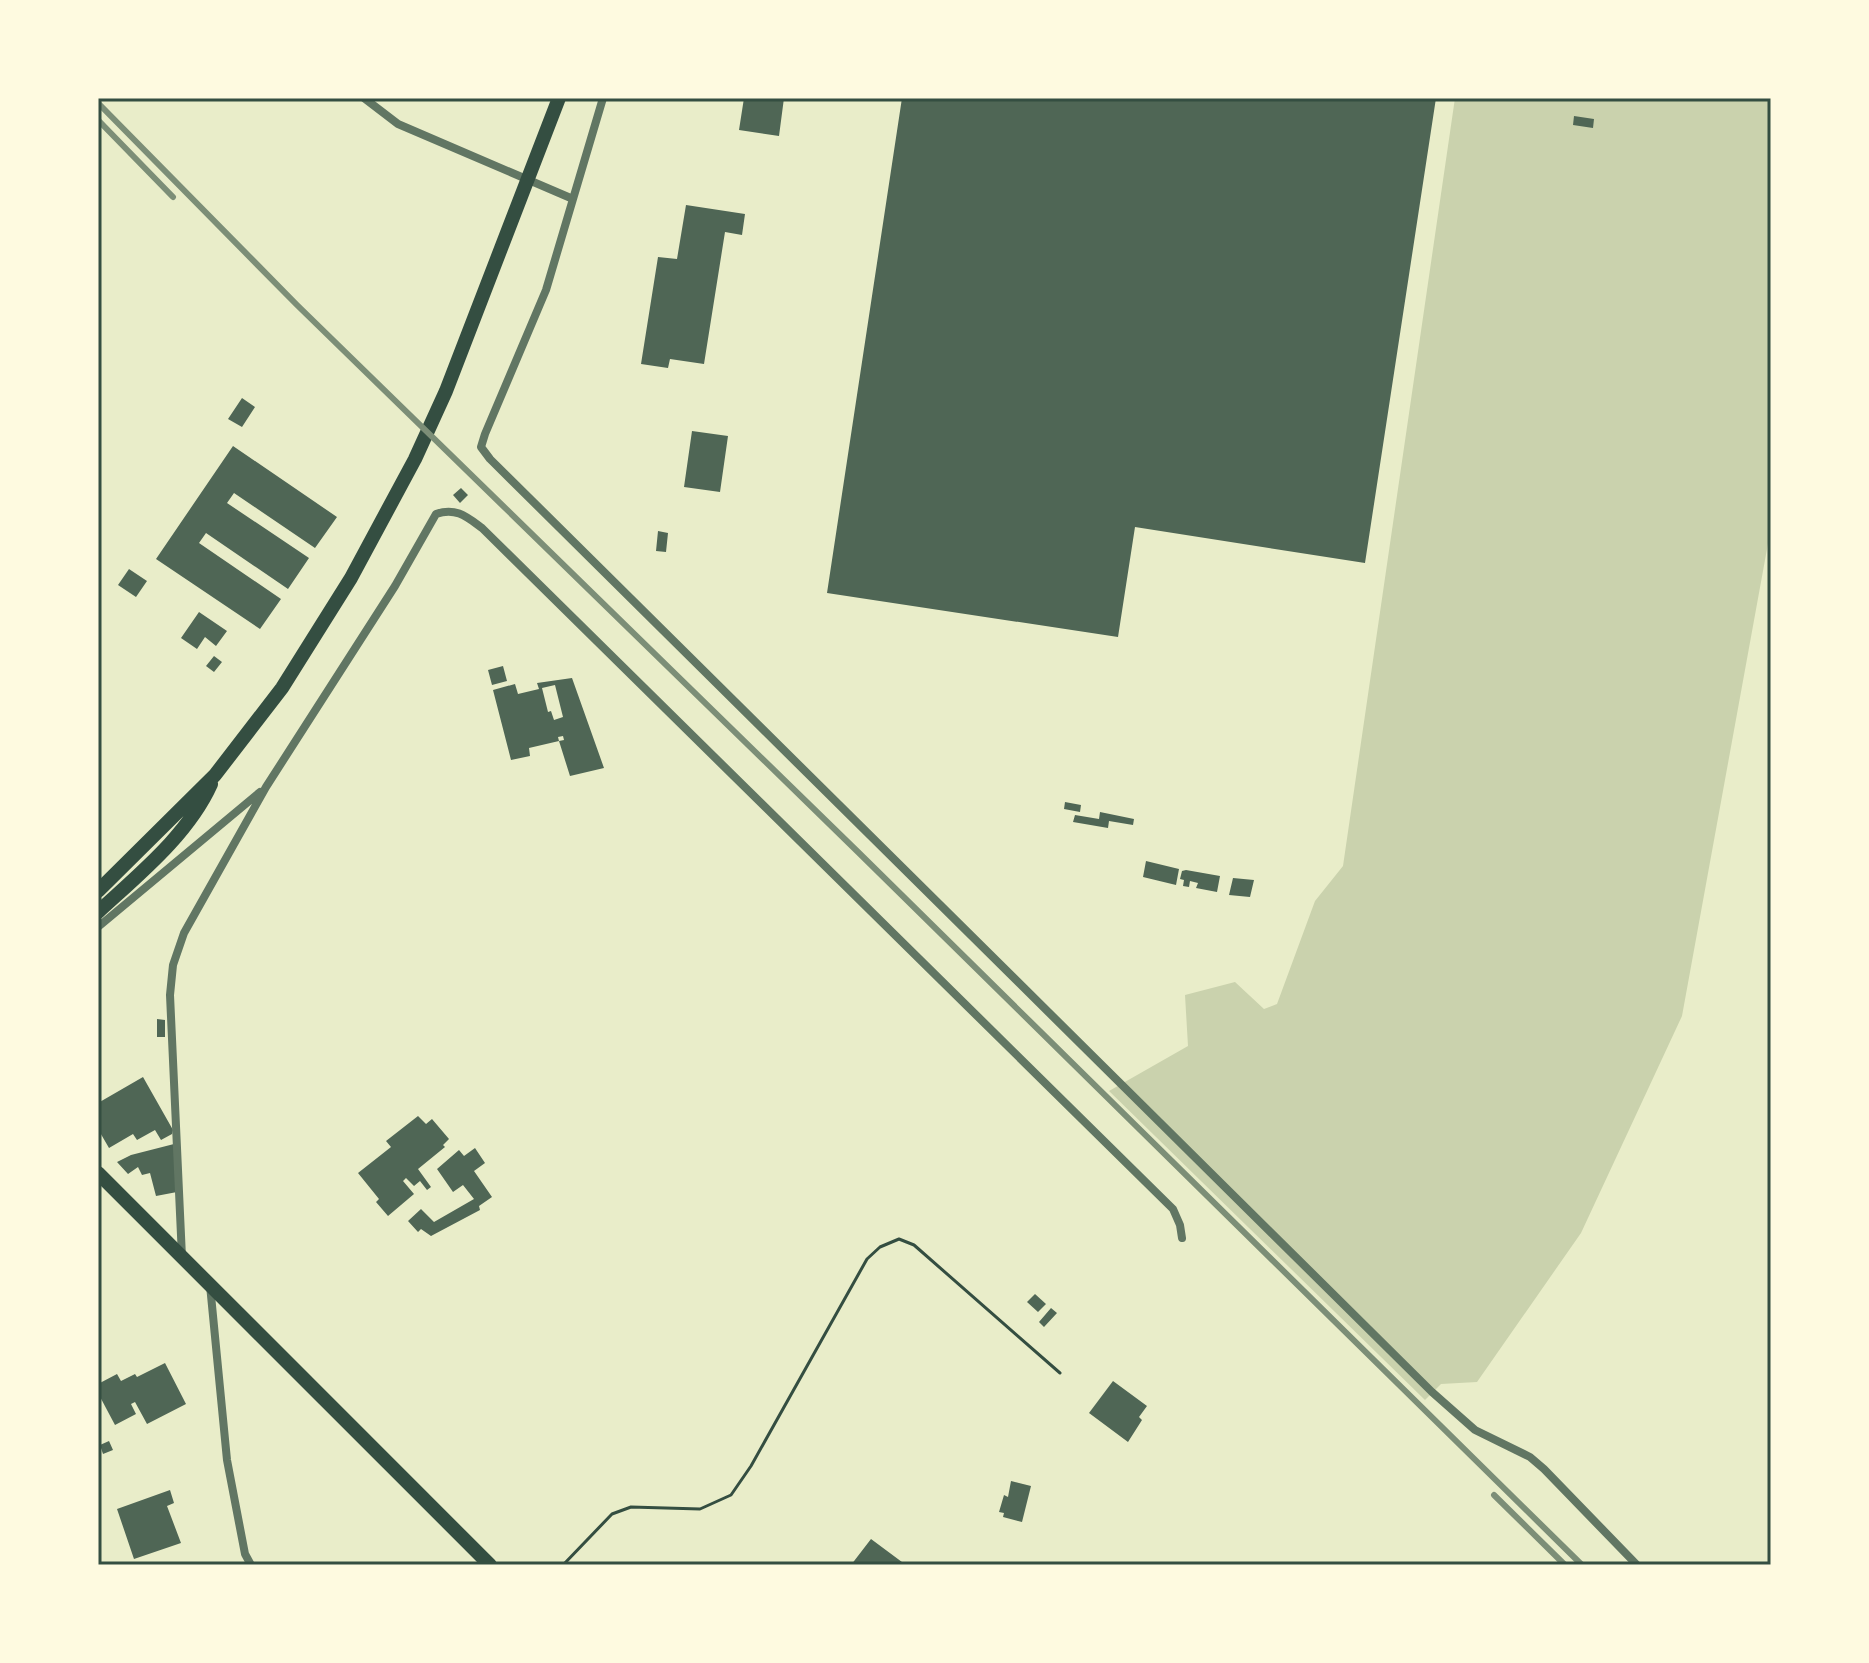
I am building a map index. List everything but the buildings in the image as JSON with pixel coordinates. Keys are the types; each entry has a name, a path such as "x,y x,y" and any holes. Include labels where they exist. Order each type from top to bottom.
{"main road":[{"path":"98,891 215,775 282,688 326,621 379,529 446,391 540,151 556,102"},
{"path":"98,912 189,821 204,800 215,775"},
{"path":"98,1173 490,1565"}],"street":[{"path":"364,98 398,124 573,199"},
{"path":"603,98 546,290 481,447 1432,1392 1475,1430 1530,1457 1637,1565"},
{"path":"182,1257 170,995 173,965 184,933 266,787 395,586 436,514 446,511 457,512 482,528 1173,1209 1182,1238"},
{"path":"98,927 266,787"},
{"path":"210,1284 227,1460 245,1554 251,1565"}],"path":[{"path":"563,1565 612,1514 631,1507 700,1509 731,1495 751,1466 867,1259 880,1247 899,1239 914,1245 1060,1373"}],"green space":[{"path":"1455,98 1771,98 1771,527 1682,1016 1581,1233 1477,1382 1441,1384 1425,1400 1109,1091 1188,1046 1185,995 1235,982 1264,1009 1277,1004 1315,901 1343,866"}],"railway":[{"path":"98,103 297,305 1582,1565"},
{"path":"98,120 173,197"},
{"path":"1494,1495 1565,1565"}]}
